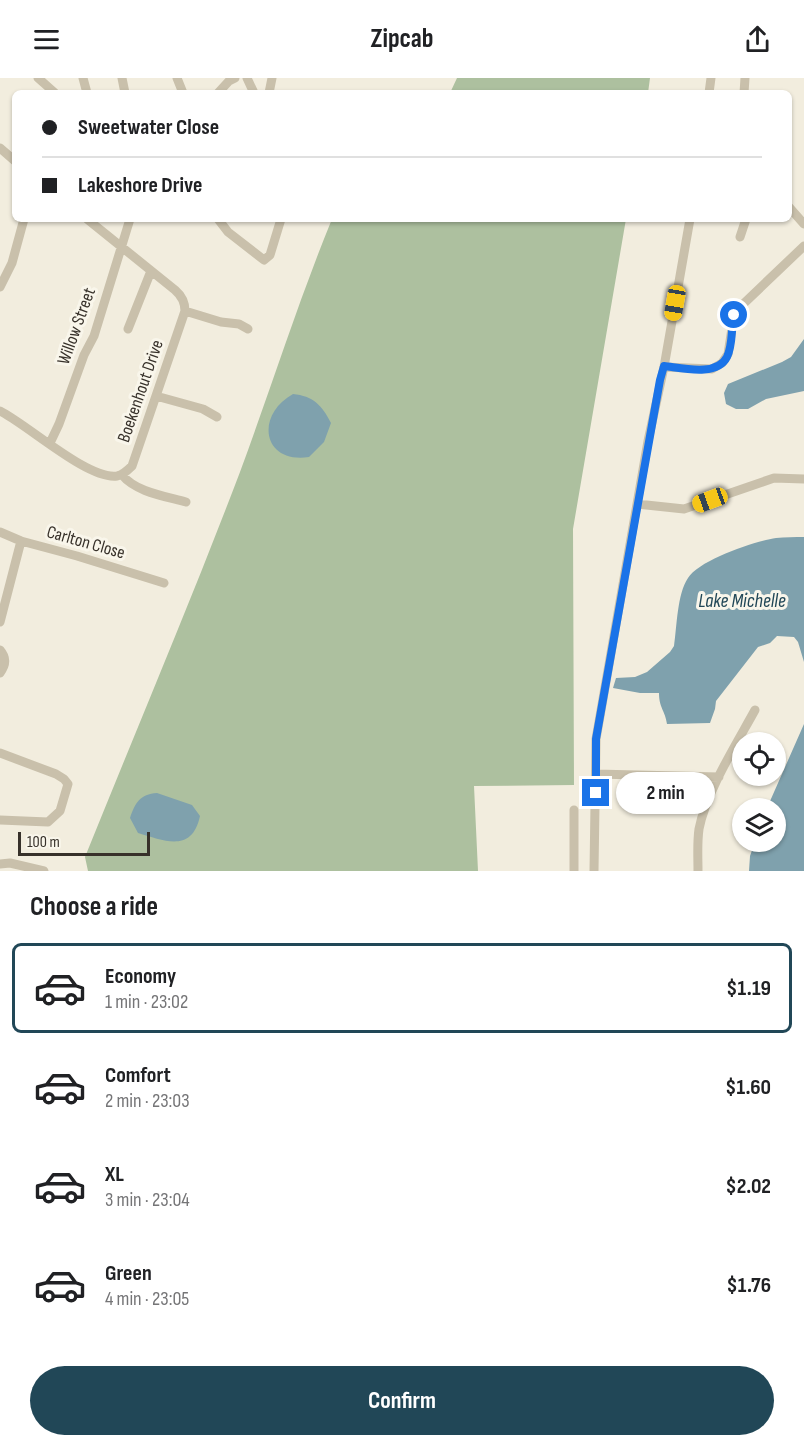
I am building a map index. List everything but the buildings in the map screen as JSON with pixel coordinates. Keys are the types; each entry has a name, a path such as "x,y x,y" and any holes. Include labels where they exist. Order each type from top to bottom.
{"street":[{"path":"38,78 52,90"},
{"path":"221,90 235,78"},
{"path":"0,148 12,158"},
{"path":"792,210 804,224"},
{"path":"0,287 12,263 23,222"},
{"path":"91,222 179,294 184,301 185,311 221,322 238,324 248,329"},
{"name":"Willow Street","path":"50,443 84,355 94,336 129,222"},
{"path":"219,222 228,232 264,260 270,255 280,222"},
{"path":"594,871 596,739 689,222"},
{"path":"740,237 745,222"},
{"path":"664,366 712,369 722,363 728,354 733,322 738,309 804,246"},
{"path":"128,329 151,271"},
{"name":"Boekenhout Drive","path":"122,475 132,466 185,311"},
{"path":"156,396 203,409 217,417"},
{"path":"0,411 80,464 101,474 122,475 140,488 186,502"},
{"path":"637,504 684,509 774,478 804,479"},
{"name":"Carlton Close","path":"0,532 21,541 164,583"},
{"path":"0,622 21,541"},
{"path":"0,650 4,657 2,670 14,671"},
{"path":"698,871 698,840 701,821 719,777 755,710"},
{"path":"0,753 56,774 68,784 60,811 48,822 0,820"},
{"path":"596,774 719,777"},
{"path":"574,810 574,871"},
{"path":"0,864 10,863 44,871"}],"green space":[{"path":"457,78 650,78 648,90 451,90"},
{"path":"331,222 625,222 573,529 574,785 474,786 478,871 88,871 85,857 221,520"}],"water":[{"path":"804,339 804,391 766,399 748,409 736,409 726,404 724,393 728,384 791,357"},
{"path":"293,394 316,402 331,423 324,442 309,457 293,457 281,453 273,446 269,436 269,425 273,414 281,403"},
{"name":"Lake Michelle","path":"804,537 804,662 798,642 794,637 777,636 770,643 758,647 716,701 710,723 667,724 659,693 640,693 613,688 616,678 635,677 647,672 670,652 674,646 684,585 694,571 728,552 755,543 776,538"},
{"path":"804,724 804,871 749,871 751,852 786,852 786,798 771,798 777,786 786,786 786,765"},
{"path":"157,793 192,805 200,816 196,828 184,840 167,841 138,833 130,818 134,808 142,797"}],"route":[{"path":"596,793 596,739 648,441 664,366 712,369 718,367 728,354 734,315"}]}
